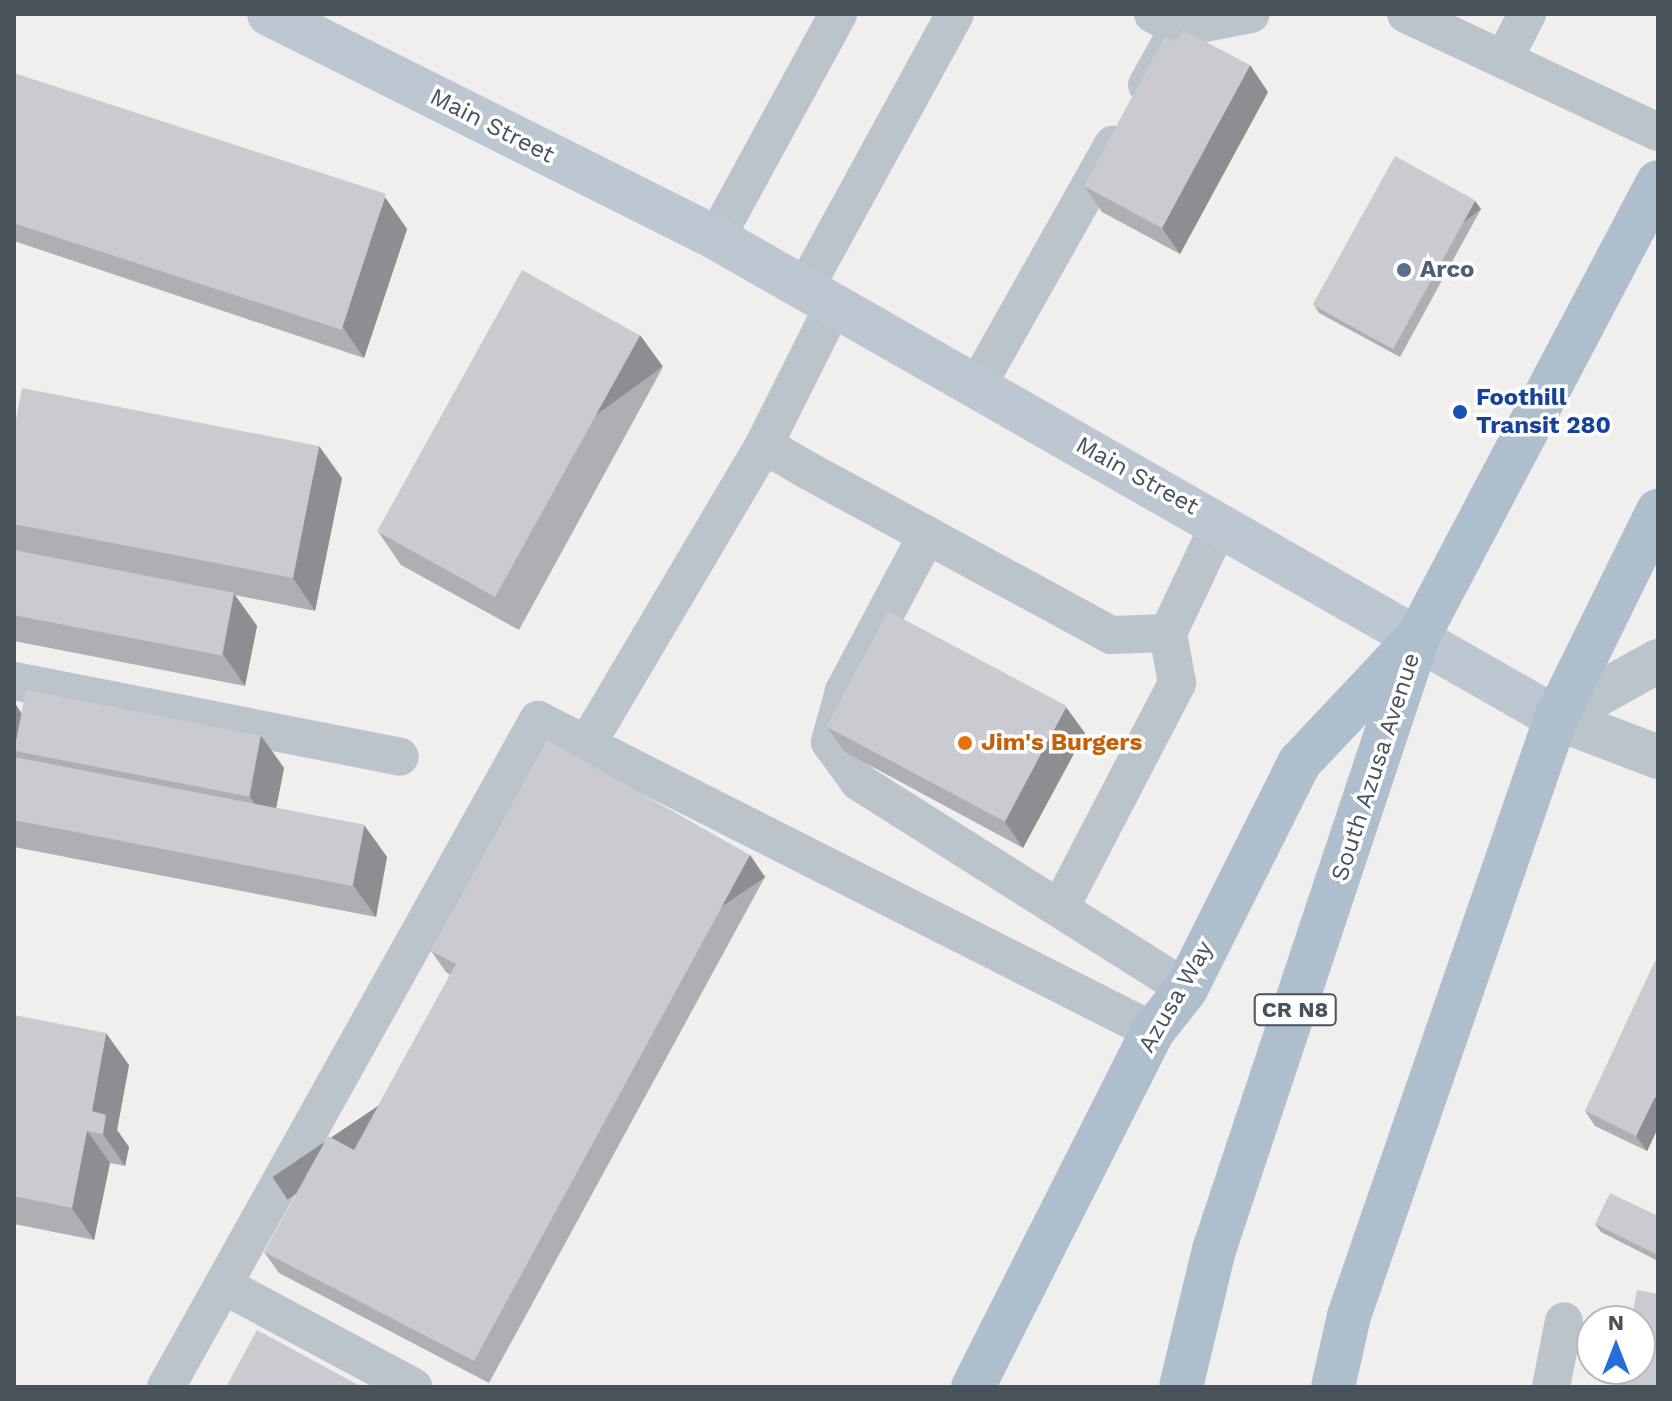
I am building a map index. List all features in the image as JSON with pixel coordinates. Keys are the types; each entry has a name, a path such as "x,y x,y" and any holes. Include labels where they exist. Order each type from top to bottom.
{"main road":[{"name":"South Azusa Avenue","path":"1181,1387 1214,1250 1419,635 1658,182"},
{"path":"1333,1387 1349,1316 1556,718 1658,511"},
{"name":"Azusa Way","path":"973,1387 1153,1031 1186,989 1299,763 1419,635"}],"street":[{"name":"Main Street","path":"269,14 716,238 1419,635 1556,718"},
{"path":"1556,718 1658,661"},
{"path":"1556,718 1658,757"}],"lane":[{"path":"716,238 838,14"},
{"path":"587,744 764,445 820,296 955,14"},
{"path":"977,386 1166,21 1251,14"},
{"path":"1406,14 1658,132"},
{"path":"1504,59 1527,14"},
{"path":"764,445 1111,635 1168,633"},
{"path":"1060,908 1177,683 1168,633 1220,523"},
{"path":"927,535 844,691 830,742 859,782 1186,989"},
{"path":"14,681 400,757"},
{"path":"166,1387 538,720 1153,1031"},
{"path":"223,1285 413,1387"},
{"path":"1551,1387 1564,1321"}],"building":[{"path":"1183,30 1250,65 1162,228 1084,186 1165,36 1176,42"},
{"path":"14,73 386,194 342,330 14,223"},
{"path":"1395,156 1475,201 1393,349 1313,305"},
{"path":"522,270 640,335 495,597 377,532"},
{"path":"22,388 319,446 293,578 14,524 14,430"},
{"path":"14,550 234,593 222,656 14,615"},
{"name":"Jim's Burgers","path":"888,611 1066,706 1005,821 826,727"},
{"path":"26,690 261,736 249,796 14,751"},
{"path":"547,740 750,855 474,1361 264,1252 328,1136 354,1150 456,964 431,951"},
{"path":"14,757 364,825 353,886 14,820"},
{"path":"1655,961 1658,963 1658,1098 1655,1097 1636,1136 1585,1111"},
{"path":"14,1015 106,1033 92,1111 106,1115 103,1134 87,1131 72,1208 14,1196"},
{"path":"1610,1193 1658,1216 1658,1255 1595,1224"},
{"path":"1637,1290 1658,1294 1658,1387 1618,1387 1656,1385 1656,1305 1634,1305"},
{"path":"257,1330 362,1387 226,1387"}],"place":[{"name":"Arco","path":"1404,270"},
{"name":"Foothill Transit 280","path":"1460,412"},
{"name":"Jim's Burgers","path":"965,743"}]}
